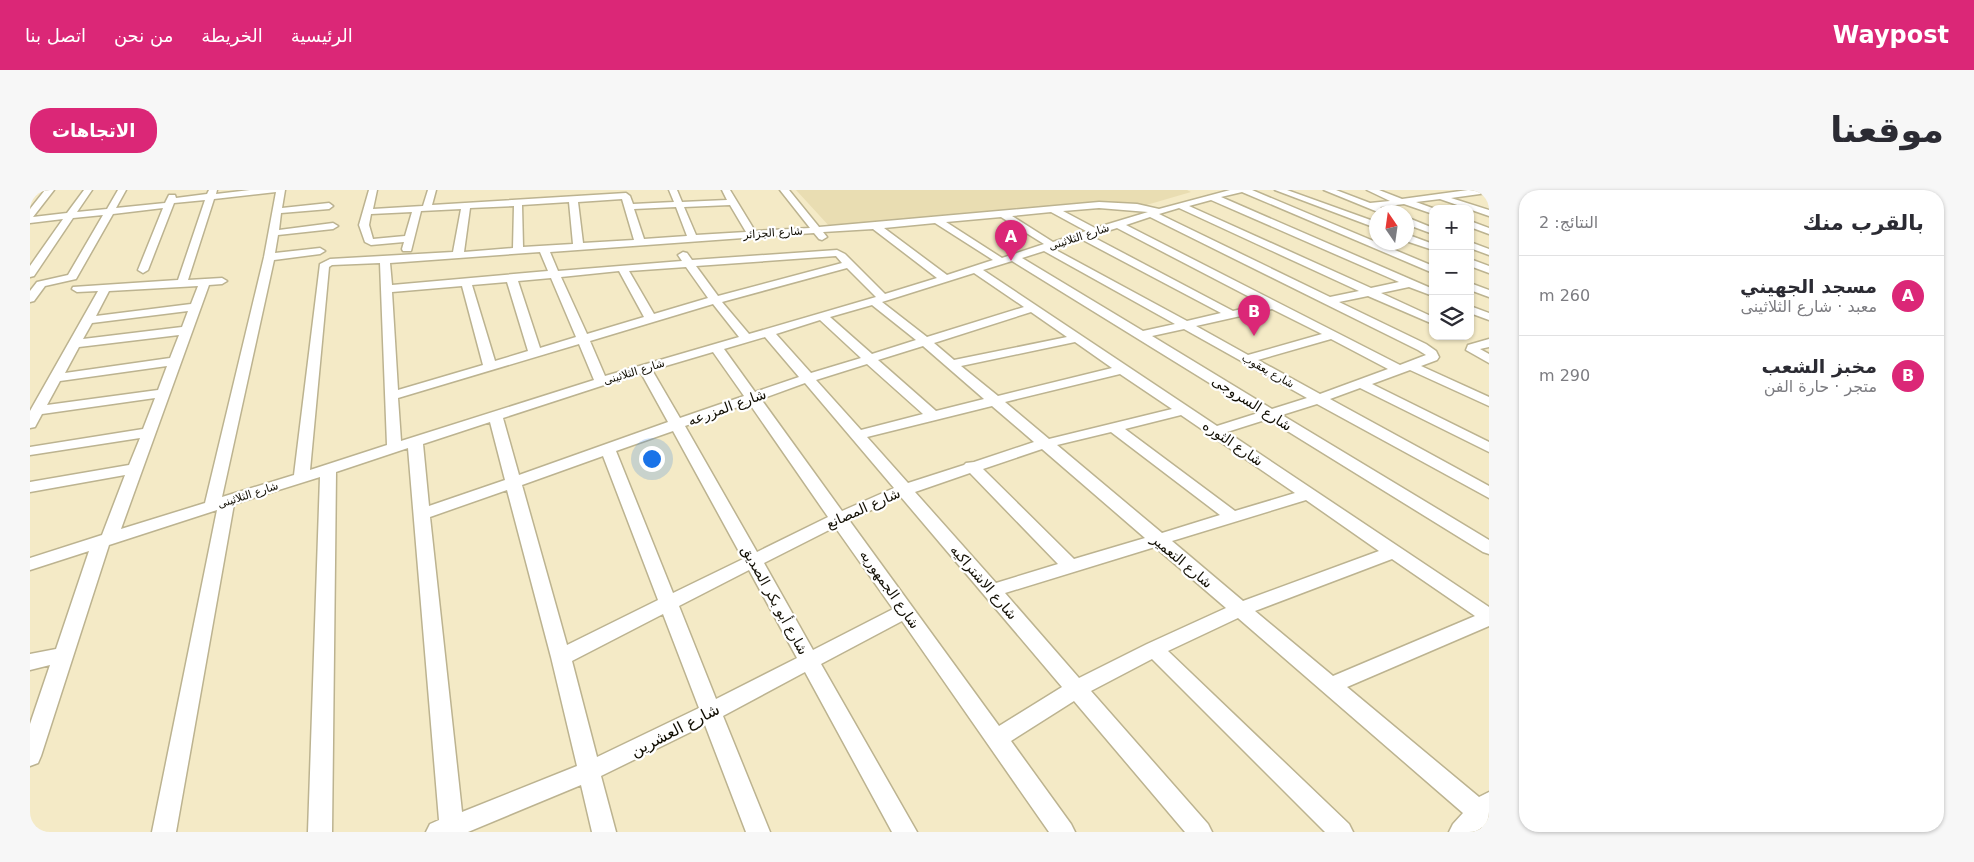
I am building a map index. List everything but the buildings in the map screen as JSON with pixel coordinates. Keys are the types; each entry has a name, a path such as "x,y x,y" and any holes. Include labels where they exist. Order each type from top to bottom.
{"street":[{"path":"30,215 50,190"},
{"path":"30,274 88,190"},
{"path":"30,299 34,287 43,283 72,277 122,190"},
{"path":"143,270 175,190"},
{"path":"30,220 109,212 169,203 212,193 275,190"},
{"path":"164,832 220,504 281,190"},
{"path":"373,190 364,225 369,242 410,239"},
{"path":"405,259 410,239 432,190"},
{"path":"559,190 560,200"},
{"path":"673,190 693,239"},
{"path":"726,190 752,235"},
{"name":"شارع التعمير","path":"784,190 816,231 848,264 878,300 924,341 1330,686 1486,812"},
{"name":"شارع الثلاثينى","path":"30,564 645,368 878,300 1180,205 1240,190"},
{"path":"1245,190 1429,268"},
{"path":"1279,190 1369,223"},
{"path":"1328,190 1369,206"},
{"path":"1371,190 1429,210"},
{"path":"1378,205 1487,190"},
{"path":"1472,192 1489,198"},
{"path":"182,283 212,193"},
{"path":"367,212 466,206 498,201 518,203 573,200 625,193 640,242"},
{"path":"1218,194 1317,243 1429,291"},
{"path":"1440,196 1489,213"},
{"path":"573,200 578,246"},
{"path":"629,207 733,202"},
{"path":"518,203 518,251"},
{"name":"شارع الجزائر","path":"301,478 324,266 335,261 405,259 816,231 1052,209 1118,205 1155,213"},
{"path":"1180,205 1429,319"},
{"path":"278,211 328,206"},
{"path":"458,255 466,206"},
{"path":"1052,209 1089,234 1231,314"},
{"path":"1155,213 1238,258 1328,301 1432,354 1434,357 1318,399 1215,431"},
{"name":"شارع يعقوب","path":"1003,214 1050,247 1185,325 1489,494"},
{"name":"شارع السروجى","path":"936,220 1142,335 1487,545"},
{"path":"1414,222 1429,221"},
{"path":"1414,223 1429,229"},
{"path":"1118,225 1333,335 1406,368 1489,402"},
{"path":"1474,225 1489,231"},
{"path":"274,233 332,226"},
{"path":"876,226 946,279"},
{"path":"1238,258 1369,233"},
{"path":"1474,239 1489,236"},
{"path":"675,240 688,263 746,338"},
{"path":"1414,240 1429,246"},
{"path":"1474,246 1489,252"},
{"path":"544,249 601,382"},
{"path":"269,257 320,251"},
{"path":"388,289 554,273 837,252"},
{"path":"385,260 388,289 394,448"},
{"path":"1474,263 1486,267"},
{"path":"391,396 715,300 848,264"},
{"path":"622,268 650,319"},
{"name":"شارع الثوره","path":"976,270 1489,617"},
{"path":"510,277 535,353"},
{"path":"1328,301 1429,279"},
{"path":"77,289 222,281"},
{"path":"466,281 490,366"},
{"path":"31,749 105,540 136,468 205,282"},
{"path":"30,424 105,288"},
{"path":"1474,288 1489,294"},
{"path":"1142,335 1273,305"},
{"path":"88,320 196,307"},
{"name":"شارع المزرعه","path":"423,514 808,378 1033,308"},
{"path":"1474,311 1489,317"},
{"path":"822,316 933,416"},
{"path":"74,344 187,330"},
{"name":"شارع الاشتراكيه","path":"768,332 1200,832"},
{"path":"1246,359 1333,335"},
{"path":"951,364 1078,338"},
{"path":"1483,345 1472,348 1474,352 1489,359"},
{"name":"شارع الجمهوريه","path":"716,347 1063,832"},
{"path":"56,378 176,361"},
{"name":"شارع أبو بكر الصديق","path":"645,368 905,832"},
{"path":"857,436 1123,369"},
{"path":"1362,384 1489,448"},
{"path":"37,411 164,393"},
{"name":"شارع المصانع","path":"560,657 839,518 904,490 971,466 1044,444 1184,410"},
{"path":"495,415 560,657 604,832"},
{"path":"1114,427 1233,517"},
{"path":"30,451 149,432"},
{"path":"415,441 423,514 447,830"},
{"path":"608,450 758,832"},
{"path":"971,466 1071,567"},
{"path":"30,488 136,468"},
{"path":"320,832 328,469"},
{"path":"991,591 1308,494"},
{"path":"996,739 1076,689 1154,649 1240,609 1393,552"},
{"name":"شارع العشرين","path":"447,830 588,773 711,712 905,611"},
{"path":"1330,686 1489,617"},
{"path":"1154,649 1341,832"},
{"path":"30,662 63,655"},
{"path":"1461,832 1486,812"}],"shaded area":[{"path":"796,190 1187,190 1191,192 1143,206 1106,203 830,227"}],"place":[{"name":"مسجد الجهيني","path":"1011,261"},
{"name":"مخبز الشعب","path":"1254,336"}]}
